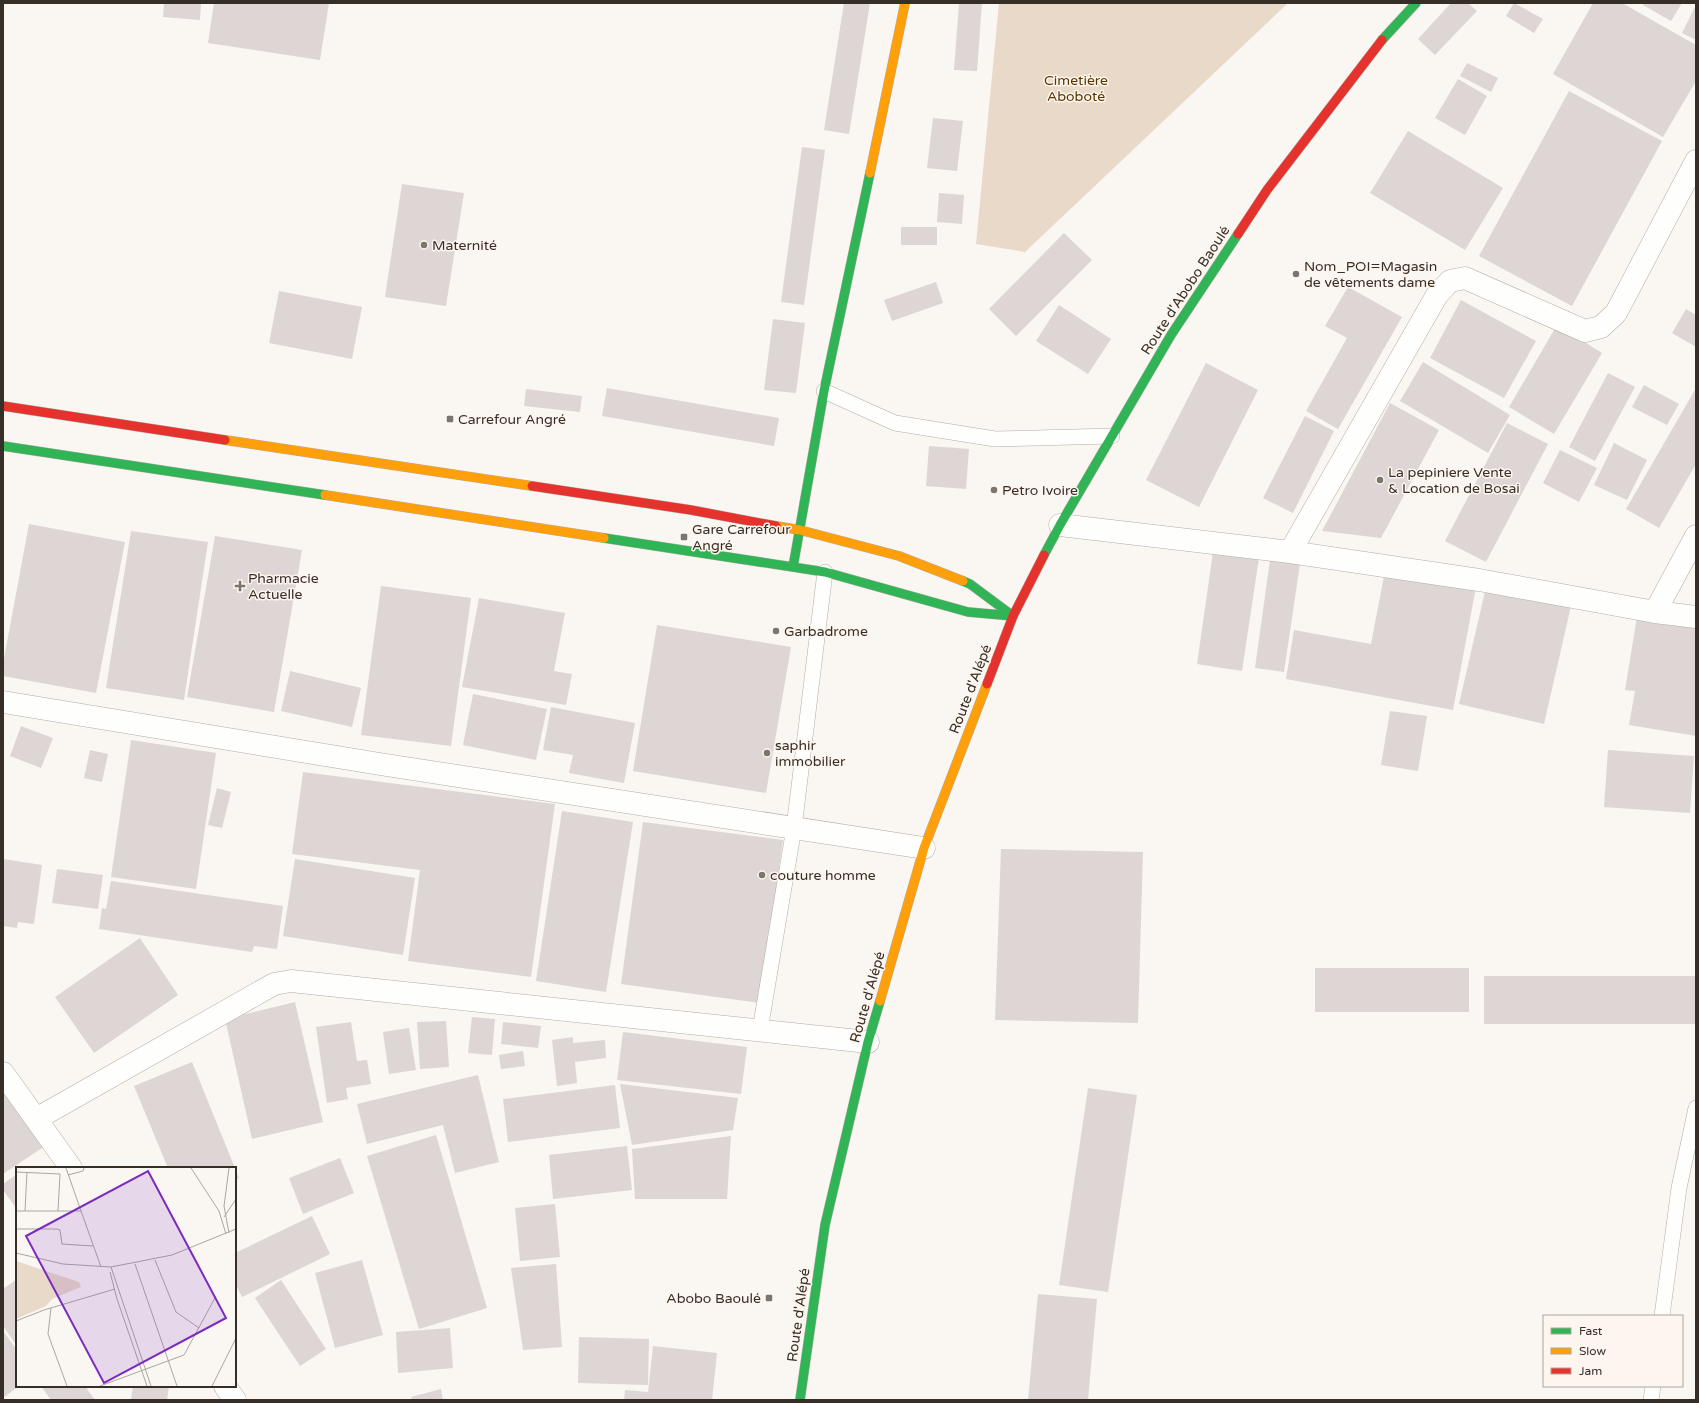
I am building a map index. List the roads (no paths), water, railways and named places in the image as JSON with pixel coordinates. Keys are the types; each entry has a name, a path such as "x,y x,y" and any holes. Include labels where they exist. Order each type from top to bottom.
{"main road":[{"path":"793,567 824,391 906,3"},
{"name":"Route d'Abobo Baoulé","path":"1013,616 1060,525 1171,335 1267,190 1383,38 1416,3"},
{"path":"3,406 692,510 800,530 899,556 970,584 1013,616"},
{"path":"3,446 825,572 968,612 1013,616"},
{"name":"Route d'Alépé","path":"800,1400 825,1225 868,1042 924,848 1013,616"}],"street":[{"path":"1290,552 1438,295 1450,281 1465,278 1585,331 1601,327 1616,313 1696,161"},
{"path":"1060,525 1290,552 1479,580 1655,612 1696,617"},
{"path":"1655,612 1696,536"},
{"path":"3,702 386,765 924,848"},
{"path":"36,1119 274,984 291,981 868,1042"},
{"path":"3,1073 70,1167"},
{"path":"226,1387 235,1400"}],"lane":[{"path":"824,391 895,423 995,439 1112,436"},
{"path":"760,1030 794,828 825,572"},
{"path":"1662,1315 1679,1188 1696,1108"},
{"path":"1651,1400 1653,1387"}],"place":[{"name":"Maternité","path":"424,245"},
{"name":"Nom_POI=Magasin de vêtements dame","path":"1296,274"},
{"name":"Carrefour Angré","path":"450,419"},
{"name":"La pepiniere Vente & Location de Bosai","path":"1380,480"},
{"name":"Petro Ivoire","path":"994,490"},
{"name":"Gare Carrefour Angré","path":"684,537"},
{"name":"Pharmacie Actuelle","path":"240,586"},
{"name":"Garbadrome","path":"776,631"},
{"name":"saphir immobilier","path":"767,753"},
{"name":"couture homme","path":"762,875"},
{"name":"Abobo Baoulé","path":"769,1298"}],"park label":[{"name":"Cimetière Aboboté","path":"1076,88"}]}
